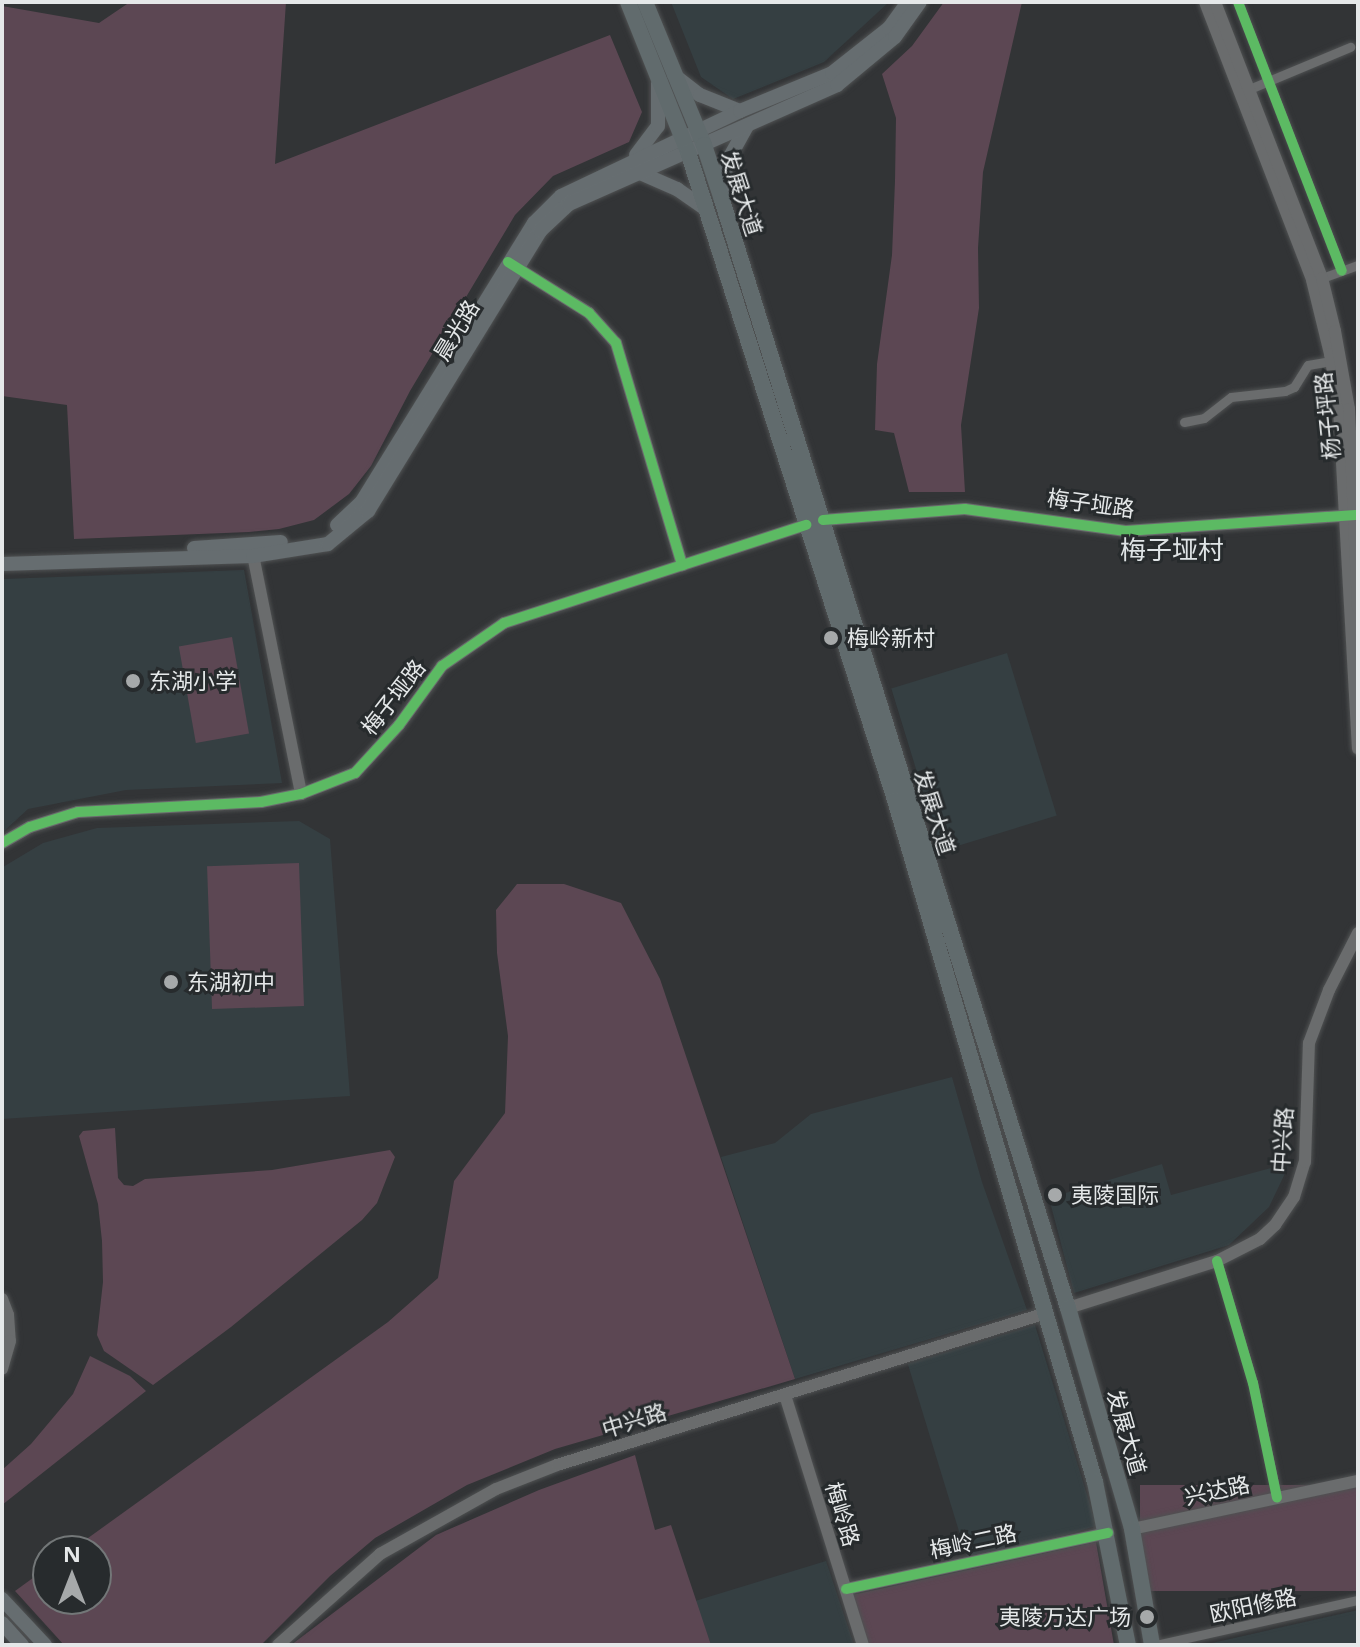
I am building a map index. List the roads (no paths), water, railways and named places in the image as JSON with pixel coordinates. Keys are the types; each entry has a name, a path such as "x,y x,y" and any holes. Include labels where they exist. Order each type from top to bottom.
{"highway":[{"name":"发展大道","path":"628,2 701,138 722,200 1068,1308 1132,1529 1154,1645"},
{"name":"发展大道","path":"645,2 684,145 899,814 1108,1533 1128,1645"}],"main road":[{"name":"晨光路","path":"701,138 740,111 832,73 889,28 908,2"},
{"name":"晨光路","path":"2,564 328,544 368,511 513,266 540,231 569,204 632,168 701,138 747,125 837,85 895,37 920,2"},
{"path":"706,209 677,189 632,168 658,126 666,76 700,95 740,111"},
{"path":"722,200 727,162 747,125"},
{"name":"晨光路","path":"2,555 252,551"},
{"path":"2,1599 45,1645"},
{"path":"2,1623 22,1645"}],"street":[{"path":"1205,2 1312,280 1331,361 1350,515 1358,748"},
{"name":"杨子坪路","path":"1215,2 1322,278 1349,409 1350,515 1358,608"},
{"path":"1238,2 1342,271"},
{"path":"1247,90 1350,47"},
{"path":"1322,278 1358,265"},
{"path":"513,266 589,313 616,343 682,565"},
{"path":"1184,422 1204,418 1231,397 1285,391 1294,387 1308,365 1331,361"},
{"name":"梅子垭路","path":"823,520 965,509 1126,531 1350,515"},
{"name":"梅子垭路","path":"2,843 30,827 78,812 261,802 301,794 355,773 399,725 442,666 504,623 806,525"},
{"path":"252,551 301,794"},
{"name":"中兴路","path":"1068,1308 1217,1261 1260,1239 1287,1210 1298,1189 1305,1162 1309,1043 1358,933"},
{"path":"1217,1261 1253,1383 1277,1498"},
{"path":"2,1299 8,1315 10,1341 2,1369"},
{"name":"中兴路","path":"278,1645 380,1554 496,1489 557,1465 1043,1314"},
{"name":"梅岭路","path":"785,1395 863,1645"},
{"name":"兴达路","path":"1132,1529 1358,1481"},
{"name":"梅岭二路","path":"846,1589 1108,1533"},
{"name":"欧阳修路","path":"1154,1645 1358,1600"}],"place":[{"name":"梅岭新村","path":"831,638"},
{"name":"东湖小学","path":"133,681"},
{"name":"东湖初中","path":"171,982"},
{"name":"夷陵国际","path":"1055,1195"},
{"name":"夷陵万达广场","path":"1147,1617"}],"district":[{"name":"梅子垭村","path":"1172,550"}]}
